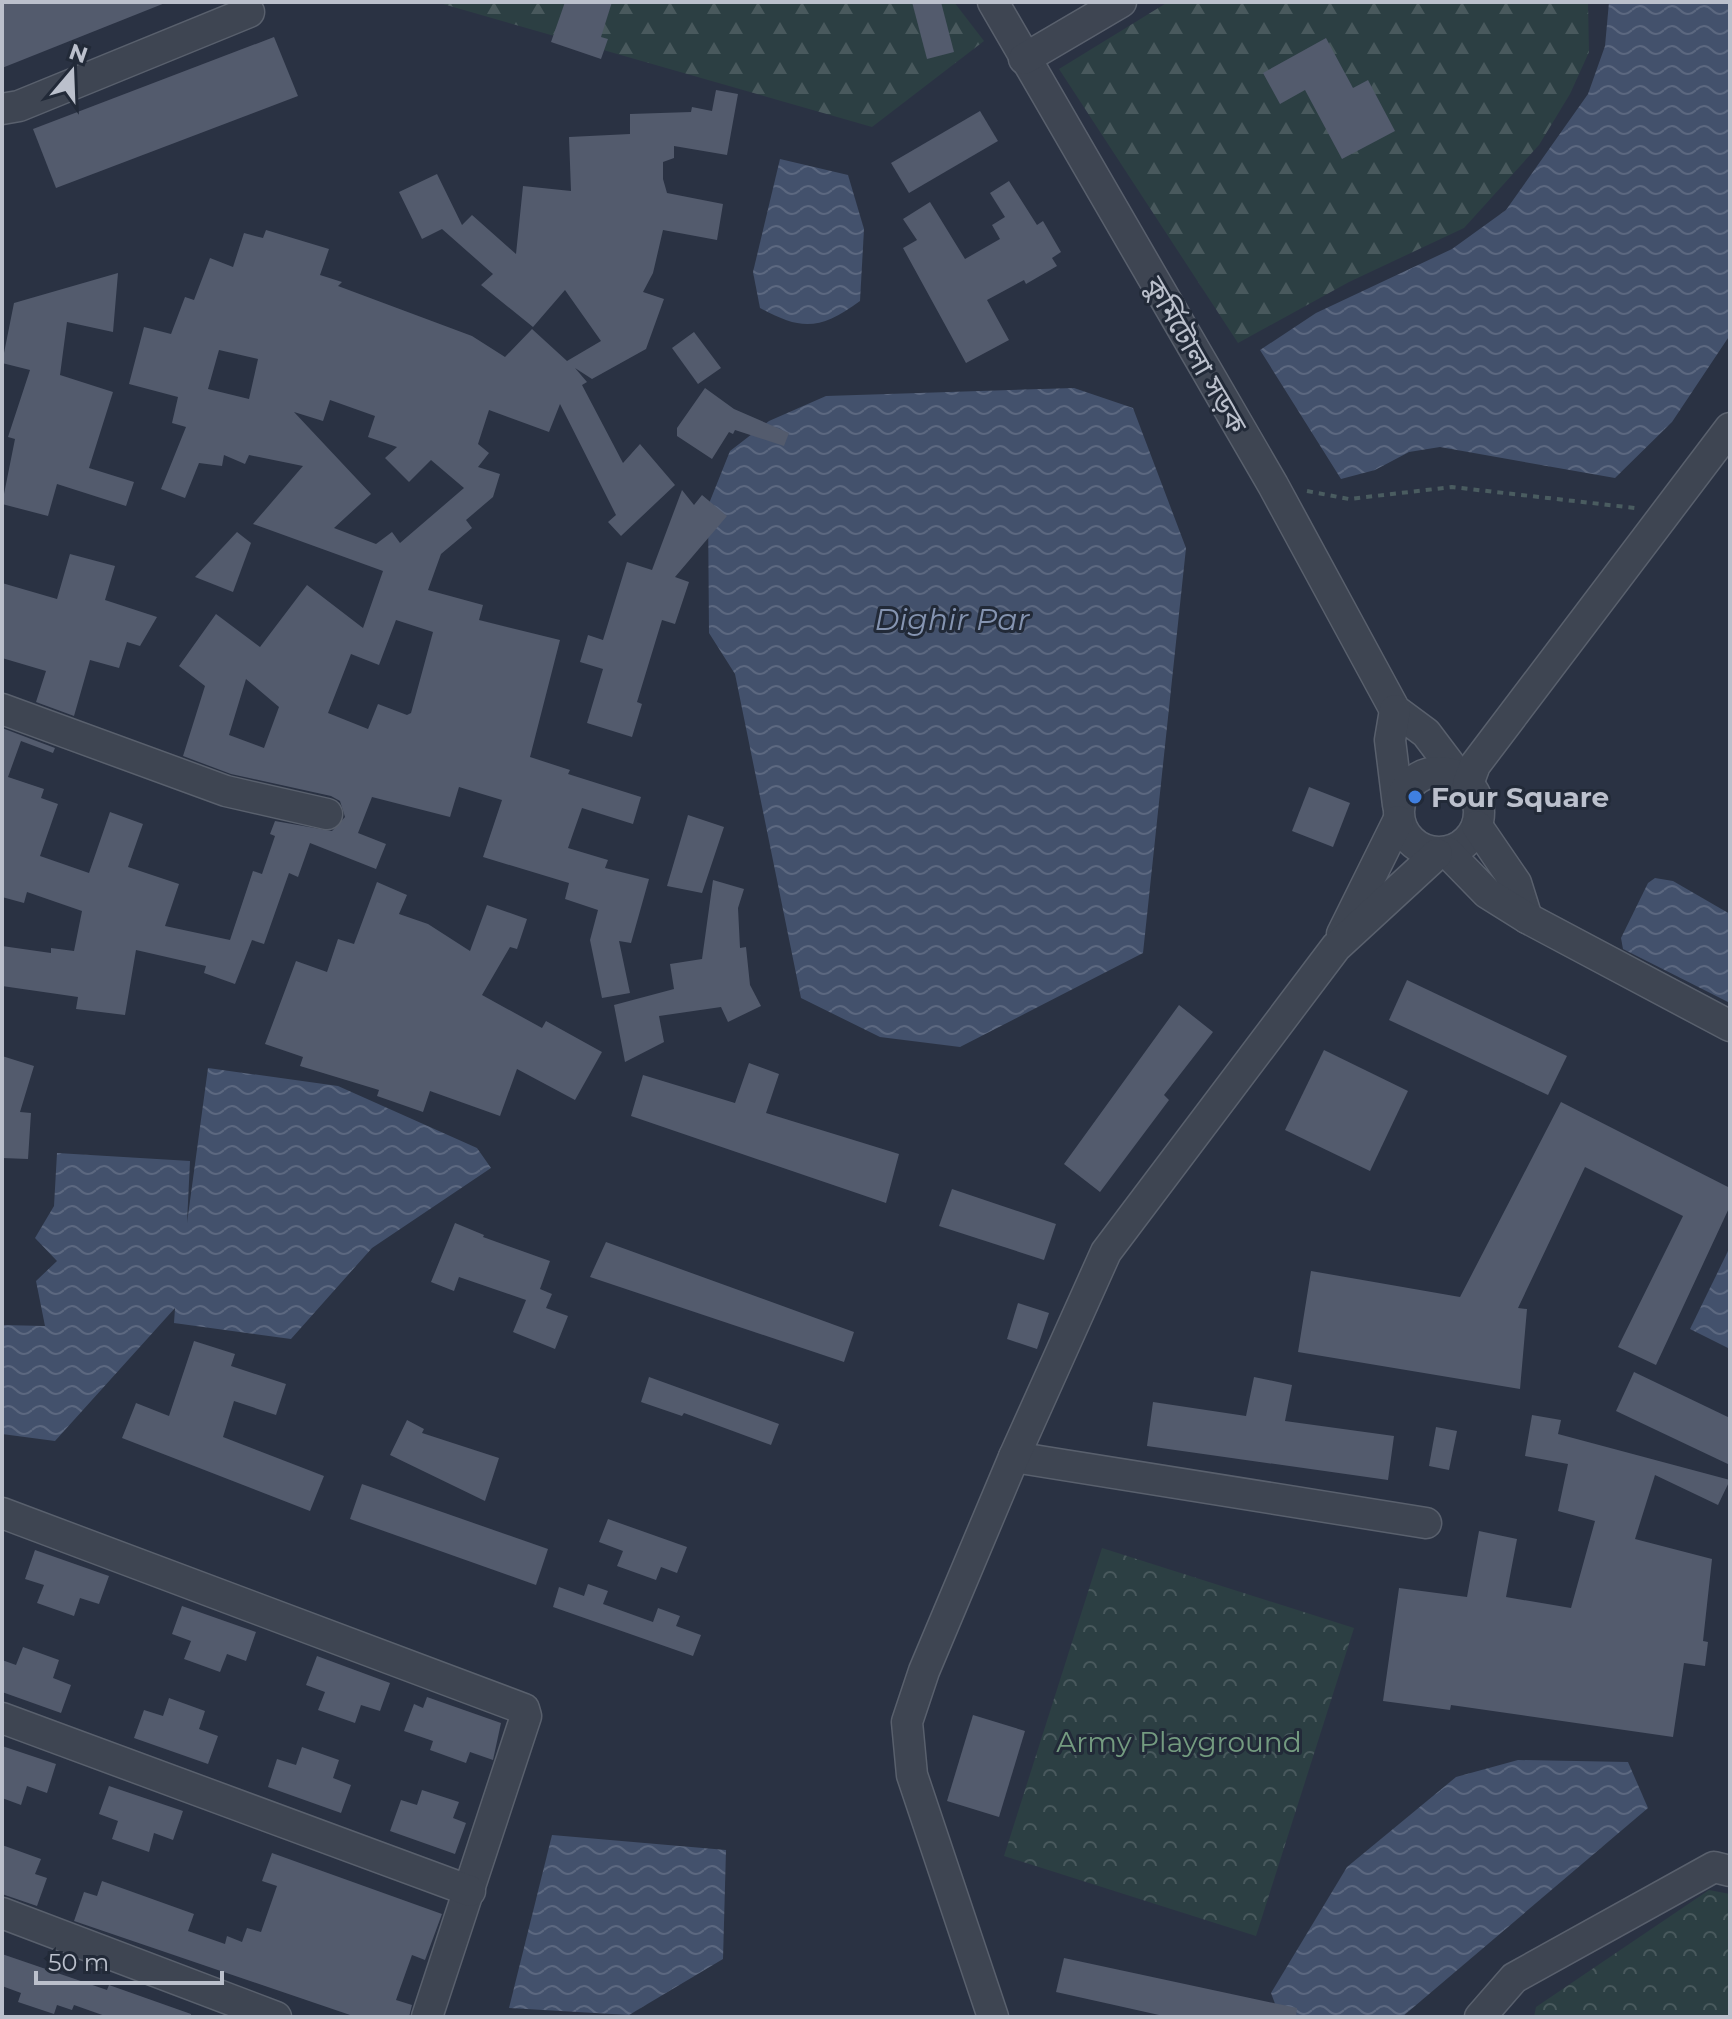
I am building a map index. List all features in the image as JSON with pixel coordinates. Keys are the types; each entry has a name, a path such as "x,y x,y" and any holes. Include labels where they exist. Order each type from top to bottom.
{"street":[{"name":"কুর্মিটোলা সড়ক","path":"993,2 1273,485 1395,710"},
{"path":"1024,59 1121,2"},
{"path":"2,109 19,106 249,12"},
{"path":"1464,781 1730,428"},
{"path":"2,709 226,791 327,814"},
{"path":"994,2016 912,1775 907,1722 924,1671 1014,1457 1106,1252 1336,947 1442,853 1464,844 1477,826 1478,800 1426,733 1395,710 1390,740 1398,813 1414,846 1442,853 1487,893 1527,918 1730,1026"},
{"path":"1336,947 1398,813 1404,790 1415,779 1430,773 1445,772 1464,781"},
{"path":"1477,826 1516,883 1527,918"},
{"path":"1014,1457 1426,1523"},
{"path":"2,1513 519,1705 526,1716 427,2017"},
{"path":"2,1718 470,1891"},
{"path":"1480,2017 1514,1978 1714,1867 1730,1871"},
{"path":"2,1913 276,2017"}],"path":[{"path":"1273,485 1349,499 1452,487 1613,504 1665,514"}],"green space":[{"path":"436,2 954,2 984,41 872,127"},
{"path":"1168,2 1588,2 1589,52 1570,94 1539,145 1464,228 1349,282 1238,343 1059,69"},
{"name":"Army Playground","path":"1102,1548 1354,1628 1256,1936 1004,1856"},
{"path":"1709,1890 1730,1894 1730,2017 1534,2017 1536,2007"}],"water":[{"path":"1609,2 1730,2 1730,335 1672,422 1615,478 1440,447 1409,452 1375,470 1341,479 1260,350 1316,313 1452,249 1506,210 1588,94 1605,46"},
{"path":"780,159 848,175 864,229 860,301 822,322 800,324 760,308 753,272"},
{"name":"Dighir Par","path":"1074,388 1133,408 1186,548 1143,953 960,1047 880,1037 801,998 735,674 709,633 708,506 730,451 769,421 826,396"},
{"path":"1655,878 1673,881 1730,914 1730,1003 1623,949 1621,938 1648,883"},
{"path":"208,1068 338,1086 477,1148 491,1168 372,1248 291,1339 174,1323 175,1308 55,1441 2,1434 2,1325 45,1326 36,1281 57,1261 35,1238 54,1206 57,1153 190,1161 187,1223"},
{"path":"1730,1247 1730,1349 1690,1329"},
{"path":"1518,1760 1628,1762 1648,1808 1402,2017 1280,2017 1271,1993 1347,1867 1456,1777"},
{"path":"552,1835 726,1850 723,1959 629,2015 509,2008"}],"building":[{"path":"2,2 165,2 165,3 2,68"},
{"path":"565,2 612,2 601,37 608,39 601,59 551,42"},
{"path":"912,2 941,2 954,52 927,59"},
{"path":"274,37 298,96 56,188 33,129"},
{"path":"1326,38 1353,88 1368,80 1395,131 1342,159 1305,90 1280,104 1263,73"},
{"path":"716,90 738,94 727,155 674,146 674,158 663,162 663,179 667,193 723,204 717,240 663,230 653,273 643,292 664,299 646,349 592,379 575,368 587,382 582,385 623,463 640,444 675,485 621,536 608,522 616,515 560,404 549,432 489,410 478,444 489,453 478,467 500,474 493,497 466,520 472,528 441,554 428,590 483,605 479,620 560,640 530,757 570,770 568,774 641,797 633,824 582,808 568,848 608,860 605,868 649,879 631,943 619,941 630,993 602,998 590,940 598,910 565,899 569,883 483,857 502,800 459,787 450,817 372,797 358,833 386,844 376,869 310,843 298,877 289,873 264,944 252,940 235,984 204,973 206,966 136,950 125,1015 76,1009 78,997 2,986 2,946 51,953 51,948 74,951 82,911 27,892 24,903 2,897 2,728 55,748 53,753 21,741 8,777 44,789 41,798 58,804 40,856 89,873 110,812 143,824 128,867 179,884 165,926 230,940 253,871 262,874 275,836 270,834 275,821 332,831 345,817 340,801 331,796 231,774 183,756 205,686 179,666 216,614 260,647 307,585 363,628 383,571 253,524 303,466 249,455 245,464 224,455 222,466 199,463 185,498 161,489 186,427 172,423 178,397 129,384 144,327 171,334 185,297 194,300 210,258 233,267 244,233 263,238 266,230 329,249 320,275 342,282 338,286 472,336 505,357 532,329 567,361 601,341 565,290 533,327 481,285 493,274 442,229 422,239 399,192 437,174 462,225 472,215 516,254 523,186 571,191 569,137 630,134 630,114 691,112 692,107 712,111","holes":["219,350 258,359 249,399 208,389","330,400 375,416 368,437 397,447 385,458 409,482 431,460 464,488 400,543 392,532 376,544 334,528 371,494 294,412 323,421","396,620 433,632 411,713 407,715 378,704 368,729 328,713 351,654 379,665","246,679 279,707 264,748 229,735"]},
{"path":"980,111 998,141 909,193 891,163"},
{"path":"1009,181 1037,225 1043,221 1061,252 1052,258 1057,266 1026,284 1024,280 987,300 1009,340 966,363 903,248 917,240 903,219 930,202 965,259 1000,239 992,225 1005,217 990,193"},
{"path":"118,273 113,332 67,322 60,375 113,392 89,468 134,482 126,506 57,484 48,516 2,504 15,439 8,437 30,370 2,363 14,303"},
{"path":"694,332 721,368 698,384 672,348"},
{"path":"705,388 734,409 789,433 784,446 735,430 733,434 729,432 712,459 677,436 677,428"},
{"path":"682,490 694,505 702,495 727,516 675,577 689,582 675,624 662,620 637,702 642,704 632,737 587,723 603,669 580,662 588,635 603,640 627,562 652,570"},
{"path":"237,532 251,543 233,592 195,577"},
{"path":"70,554 115,566 105,600 157,617 140,646 127,642 119,668 90,660 74,716 36,702 46,671 2,658 2,583 57,599"},
{"path":"1309,787 1350,803 1333,847 1292,831"},
{"path":"688,815 724,827 702,893 667,886"},
{"path":"713,880 744,889 738,908 740,948 746,947 750,985 761,1006 728,1022 721,1007 659,1016 664,1042 625,1062 614,1005 674,989 670,964 702,959"},
{"path":"377,882 407,895 399,914 428,924 470,951 487,905 527,919 517,949 510,947 482,995 542,1028 546,1021 602,1052 575,1100 517,1069 500,1116 430,1091 423,1112 377,1096 379,1090 300,1066 303,1057 265,1044 296,961 327,972 338,939 354,944"},
{"path":"1407,980 1567,1056 1548,1095 1389,1020"},
{"path":"1179,1005 1213,1032 1164,1095 1169,1100 1100,1192 1064,1164"},
{"path":"1324,1050 1408,1091 1370,1171 1285,1130"},
{"path":"2,1056 34,1066 20,1112 31,1113 28,1159 2,1158"},
{"path":"749,1063 779,1074 766,1113 899,1154 886,1203 631,1116 643,1075 735,1103"},
{"path":"1561,1102 1730,1188 1730,1206 1656,1365 1618,1347 1683,1216 1585,1167 1518,1308 1527,1309 1520,1389 1298,1352 1311,1271 1460,1297"},
{"path":"952,1189 1056,1224 1044,1260 939,1226"},
{"path":"455,1223 483,1237 550,1261 540,1289 552,1294 546,1308 568,1316 555,1349 513,1332 526,1300 459,1277 454,1291 431,1282"},
{"path":"606,1242 854,1332 844,1362 590,1277"},
{"path":"1018,1303 1049,1313 1037,1349 1007,1339"},
{"path":"194,1341 235,1354 231,1366 286,1384 276,1415 234,1401 223,1437 324,1476 310,1511 122,1438 136,1403 169,1416"},
{"path":"1634,1372 1730,1418 1730,1465 1616,1411"},
{"path":"649,1377 779,1424 771,1445 684,1413 682,1416 641,1402"},
{"path":"1254,1377 1292,1385 1285,1421 1394,1436 1388,1480 1147,1446 1153,1402 1246,1416"},
{"path":"1532,1415 1561,1420 1558,1434 1730,1480 1718,1505 1655,1475 1635,1539 1712,1559 1703,1641 1708,1642 1705,1666 1684,1663 1673,1737 1451,1705 1450,1710 1383,1701 1399,1588 1467,1597 1479,1531 1517,1539 1506,1597 1571,1608 1595,1521 1558,1511 1568,1464 1525,1456"},
{"path":"407,1420 424,1429 422,1433 499,1458 485,1501 390,1455"},
{"path":"1436,1427 1457,1431 1449,1470 1429,1466"},
{"path":"362,1484 548,1549 536,1585 350,1519"},
{"path":"608,1519 687,1547 677,1573 661,1567 656,1580 617,1566 623,1551 599,1542"},
{"path":"35,1550 109,1576 99,1604 80,1598 74,1616 37,1603 44,1585 25,1579"},
{"path":"588,1584 608,1591 603,1604 653,1622 658,1608 680,1616 676,1626 701,1635 693,1656 553,1607 559,1587 584,1596"},
{"path":"182,1606 256,1632 246,1661 227,1654 220,1672 184,1659 191,1641 172,1634"},
{"path":"23,1647 59,1660 53,1678 71,1685 61,1713 2,1692 2,1660 16,1665"},
{"path":"317,1656 390,1683 380,1711 361,1705 355,1723 318,1710 325,1692 306,1685"},
{"path":"427,1697 501,1723 493,1760 470,1752 466,1763 430,1750 433,1741 404,1731 414,1704 423,1708"},
{"path":"169,1698 205,1711 199,1729 218,1736 208,1764 134,1738 144,1710 163,1716"},
{"path":"973,1715 1025,1731 999,1817 947,1801"},
{"path":"2,1746 56,1764 47,1793 27,1786 21,1805 2,1798"},
{"path":"302,1747 339,1760 333,1778 351,1785 341,1813 268,1787 277,1759 296,1765"},
{"path":"109,1786 183,1811 173,1840 154,1833 149,1852 112,1839 118,1821 99,1814"},
{"path":"422,1790 459,1802 453,1818 466,1823 455,1854 390,1831 401,1800 417,1805"},
{"path":"2,1845 41,1859 35,1874 47,1878 37,1906 2,1894"},
{"path":"272,1853 442,1914 425,1960 412,1955 396,2000 412,2005 409,2017 356,2017 74,1921 84,1892 97,1896 102,1881 194,1914 188,1931 225,1944 227,1936 242,1942 247,1928 261,1932 277,1886 262,1881"},
{"path":"2,1954 107,1990 109,1985 191,2014 191,2017 108,2017 74,2005 72,2010 57,2005 54,2014 18,2002 21,1993 2,1986"},
{"path":"1064,1958 1297,2008 1296,2017 1168,2017 1056,1992"}],"place":[{"name":"Four Square","path":"1415,797"}]}
